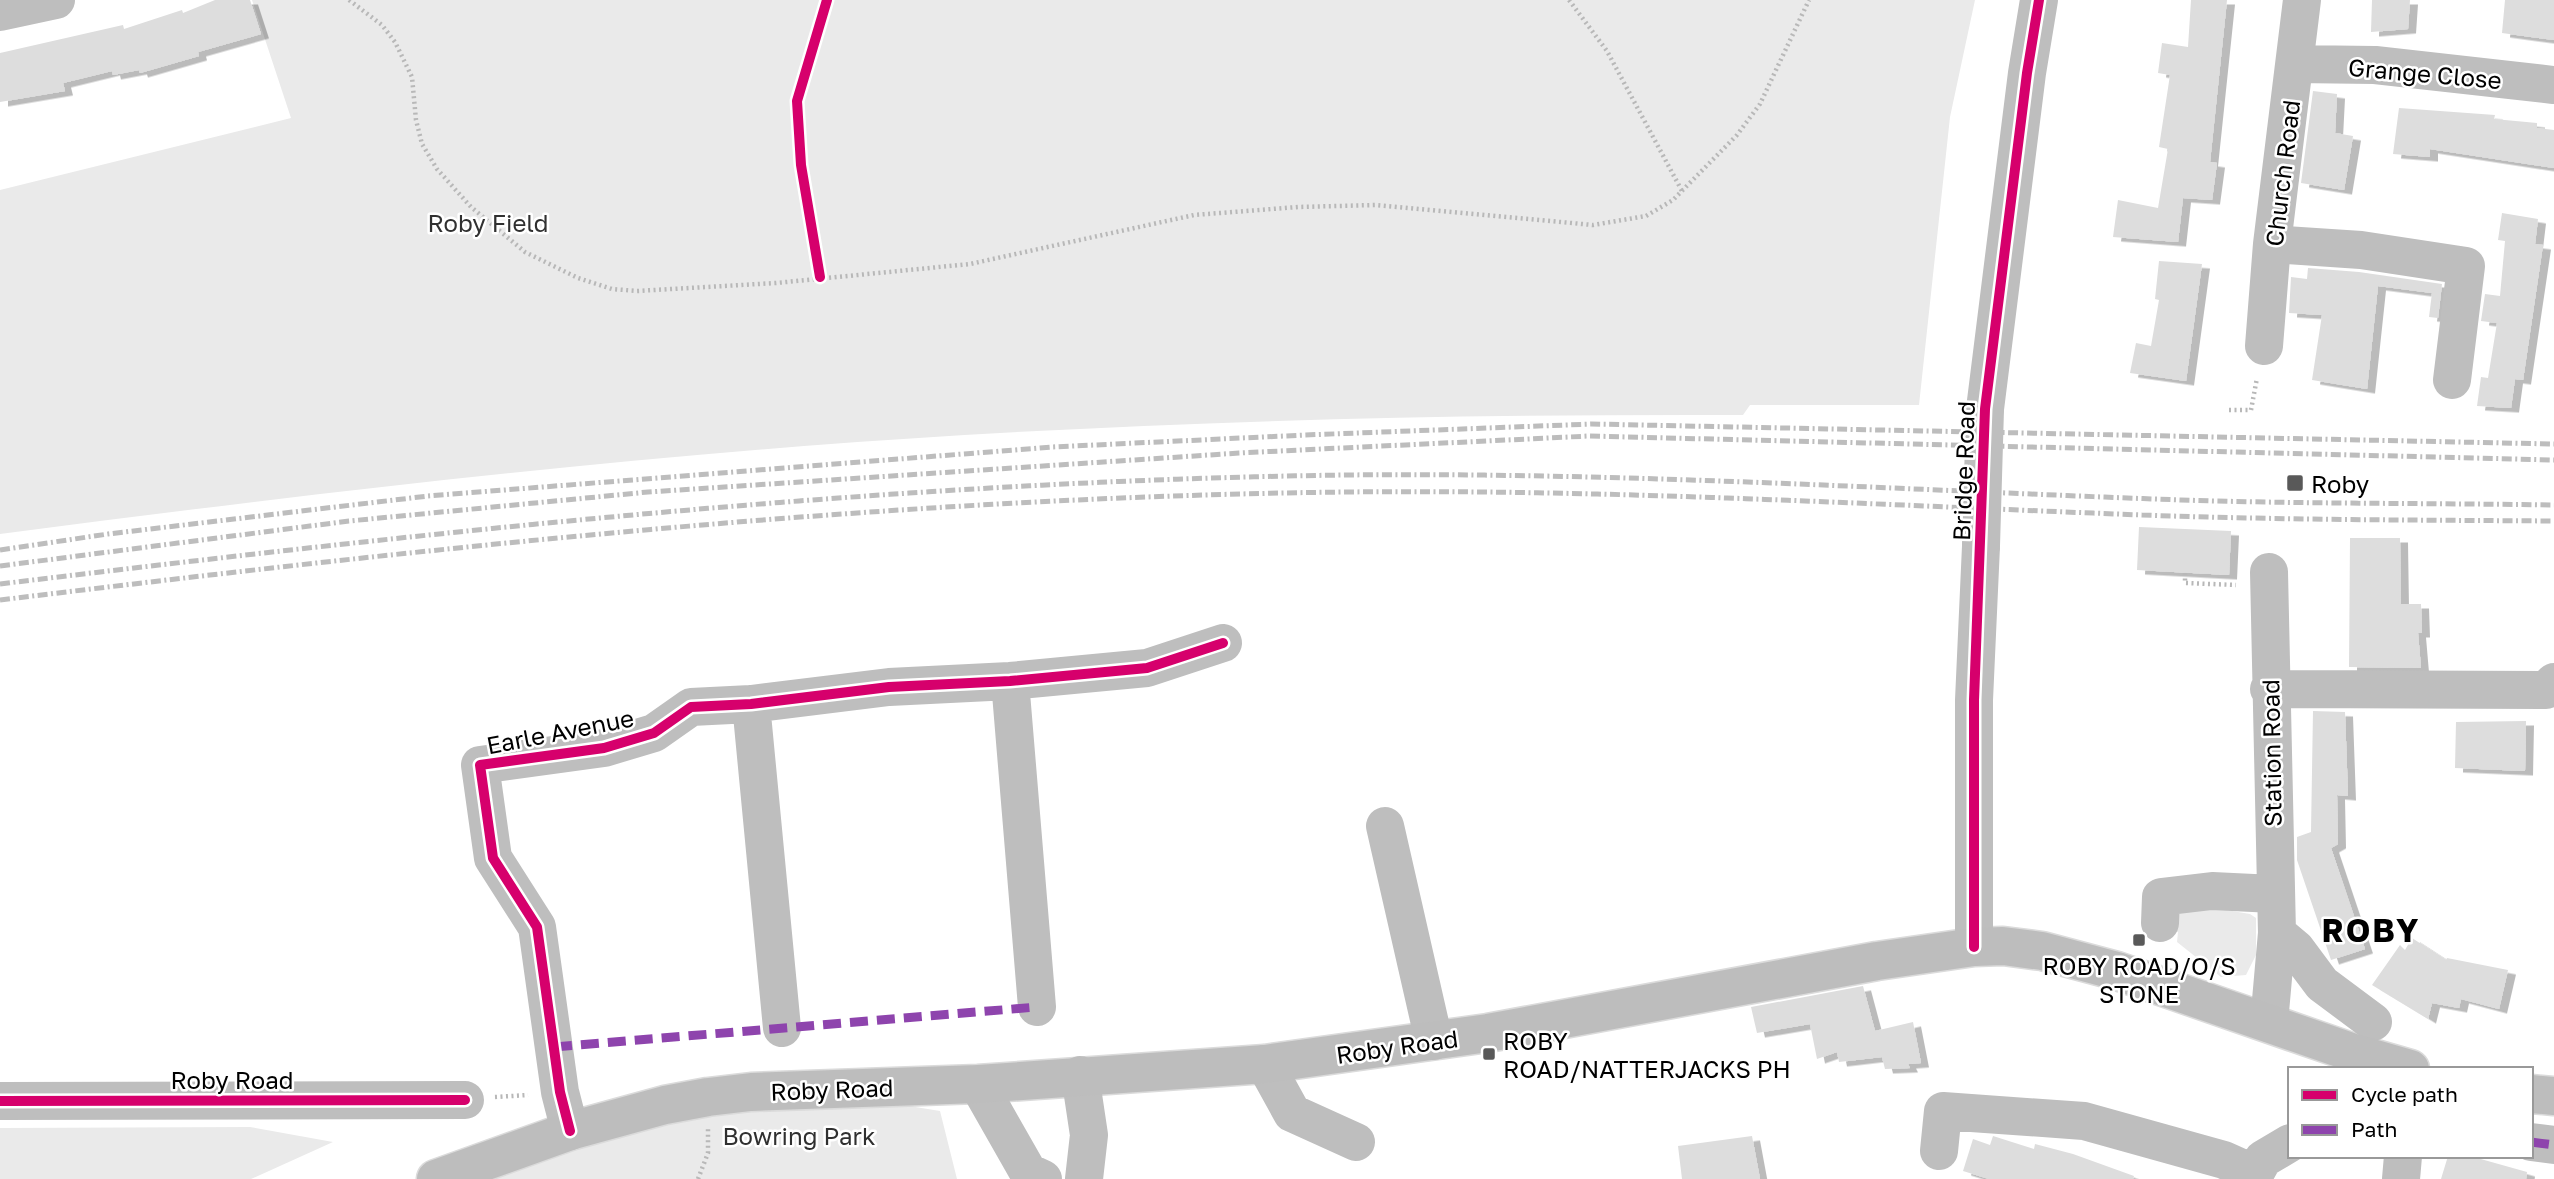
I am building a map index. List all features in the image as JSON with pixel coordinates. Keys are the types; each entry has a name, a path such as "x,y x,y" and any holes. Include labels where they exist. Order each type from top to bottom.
{"main road":[{"name":"Roby Road","path":"416,1179 445,1175 570,1131 665,1105 708,1097 751,1092 978,1084 1265,1064 1434,1041 1877,961 1973,947 2003,946 2042,951 2117,971 2269,1023 2348,1060 2396,1067"},
{"path":"2533,1094 2554,1096"}],"street":[{"path":"0,12 56,0"},
{"name":"Bridge Road","path":"1973,947 1974,700 1985,409 2027,73 2039,0"},
{"name":"Church Road","path":"2264,346 2272,244 2302,0"},
{"name":"Grange Close","path":"2295,64 2375,65 2554,85"},
{"path":"2272,244 2361,250 2466,266 2452,380"},
{"name":"Station Road","path":"2269,579 2269,689 2277,933 2269,1023"},
{"name":"Earle Avenue","path":"570,1131 560,1092 537,927 493,858 480,765 604,748 654,733 691,707 751,704 889,687 1010,681 1147,668 1223,643"},
{"path":"1010,681 1037,1007"},
{"path":"2269,689 2546,690 2554,682"},
{"path":"751,704 782,1028"},
{"path":"1385,826 1434,1041"},
{"path":"2160,923 2161,897 2212,891 2274,894"},
{"path":"2277,933 2296,948 2322,984 2374,1022"},
{"path":"1265,1064 1292,1113 1356,1142"},
{"path":"1080,1075 1089,1135 1084,1179"},
{"path":"978,1084 1028,1172 1044,1179"},
{"name":"Roby Road","path":"0,1101 465,1100"},
{"path":"1940,1151 1943,1111 2084,1121 2224,1160 2252,1176 2263,1159 2288,1144"},
{"path":"2533,1142 2554,1145"},
{"path":"2401,1179 2403,1158"}],"path":[{"path":"349,0 382,25 405,61 412,77 422,144 437,169 471,207 525,252 578,278 612,289 691,288 970,264 1194,215 1377,205 1593,225 1646,216 1682,191 1737,135 1760,104 1809,0"},
{"path":"820,277 818,249 801,165 797,101 827,0"},
{"path":"1569,0 1607,51 1682,191"},
{"path":"2229,410 2251,410 2264,346"},
{"path":"2185,573 2185,583 2269,579"},
{"path":"465,1100 560,1092"},
{"path":"698,1179 708,1153 708,1097"}],"green space":[{"name":"Roby Field","path":"252,0 1975,0 1950,117 1919,405 1750,405 1743,415 1273,421 921,438 703,454 502,474 0,534 0,190 291,118"},
{"path":"2196,905 2250,914 2256,918 2256,955 2246,975 2221,977 2177,942 2178,932 2170,930 2177,914"},
{"name":"Bowring Park","path":"811,1090 940,1111 957,1179 436,1179"},
{"path":"250,1127 333,1142 251,1179 0,1179 0,1128"}],"building":[{"path":"215,0 250,0 261,34 198,52 199,56 140,73 139,70 113,75 112,71 63,83 65,91 0,102 0,53 123,25 124,29 182,10 183,13"},
{"path":"2191,0 2227,0 2210,162 2217,163 2212,200 2183,198 2178,242 2113,237 2118,200 2158,208 2168,149 2159,147 2170,75 2158,73 2162,43 2188,47"},
{"path":"2372,0 2410,0 2408,29 2371,32"},
{"path":"2505,0 2554,0 2554,40 2502,33"},
{"path":"2313,91 2337,94 2335,133 2353,136 2344,190 2301,183"},
{"path":"2399,108 2495,115 2494,119 2537,123 2537,128 2554,130 2554,168 2430,149 2430,157 2393,154"},
{"path":"2502,213 2538,219 2535,244 2543,245 2523,380 2515,379 2511,408 2477,406 2481,377 2488,378 2497,323 2481,321 2485,294 2500,296 2505,241 2498,240"},
{"path":"2159,261 2202,264 2186,381 2130,373 2136,343 2151,346 2159,300 2155,299"},
{"path":"2308,268 2442,284 2438,318 2429,317 2432,293 2378,286 2367,389 2312,380 2322,315 2289,313 2291,277 2307,279"},
{"path":"2139,527 2231,531 2229,575 2137,570"},
{"path":"2350,538 2400,538 2401,604 2421,604 2422,633 2418,633 2421,668 2349,667"},
{"path":"2313,711 2345,712 2348,796 2337,795 2338,844 2331,848 2365,949 2331,960 2297,860 2297,837 2311,832"},
{"path":"2526,721 2525,771 2455,768 2456,722"},
{"path":"2412,938 2446,960 2447,958 2508,970 2499,1009 2461,999 2459,1008 2432,1003 2428,1019 2372,985 2400,945 2405,950"},
{"path":"1863,986 1875,1031 1913,1022 1921,1063 1908,1064 1910,1068 1885,1069 1882,1057 1839,1062 1837,1052 1817,1059 1810,1024 1757,1033 1751,1007"},
{"path":"1752,1136 1760,1179 1682,1179 1678,1146"},
{"path":"1993,1136 2034,1149 2035,1144 2073,1154 2134,1176 2133,1179 1989,1179 1963,1171 1973,1139 1990,1145"},
{"path":"2447,1158 2477,1158 2527,1172 2526,1179 2441,1179"}],"railway":[{"path":"0,550 108,534 428,496 1052,447 1305,435 1592,424 2554,444"},
{"path":"0,566 349,521 648,492 1239,453 1589,436 2554,460"},
{"path":"0,584 335,545 671,512 840,498 1177,479 1346,475 1555,476 2181,500 2554,505"},
{"path":"0,600 334,561 671,528 1009,503 1178,496 1346,492 1545,493 2194,517 2554,521"}],"marked path":[{"path":"554,1047 1037,1007"},
{"path":"2533,1142 2554,1145"}],"cycle path":[{"path":"820,277 801,165 797,101 827,0"},
{"path":"1974,947 1974,700 1985,409 2027,73 2039,0"},
{"path":"570,1131 560,1092 537,927 493,858 480,765 604,748 654,733 691,707 751,704 889,687 1010,681 1147,668 1223,643"},
{"path":"0,1101 465,1100"}],"place":[{"name":"Roby","path":"2295,483"},
{"name":"ROBY ROAD/O/S STONE","path":"2139,940"},
{"name":"ROBY ROAD/NATTERJACKS PH","path":"1489,1054"}],"district":[{"name":"ROBY","path":"2371,930"}]}
